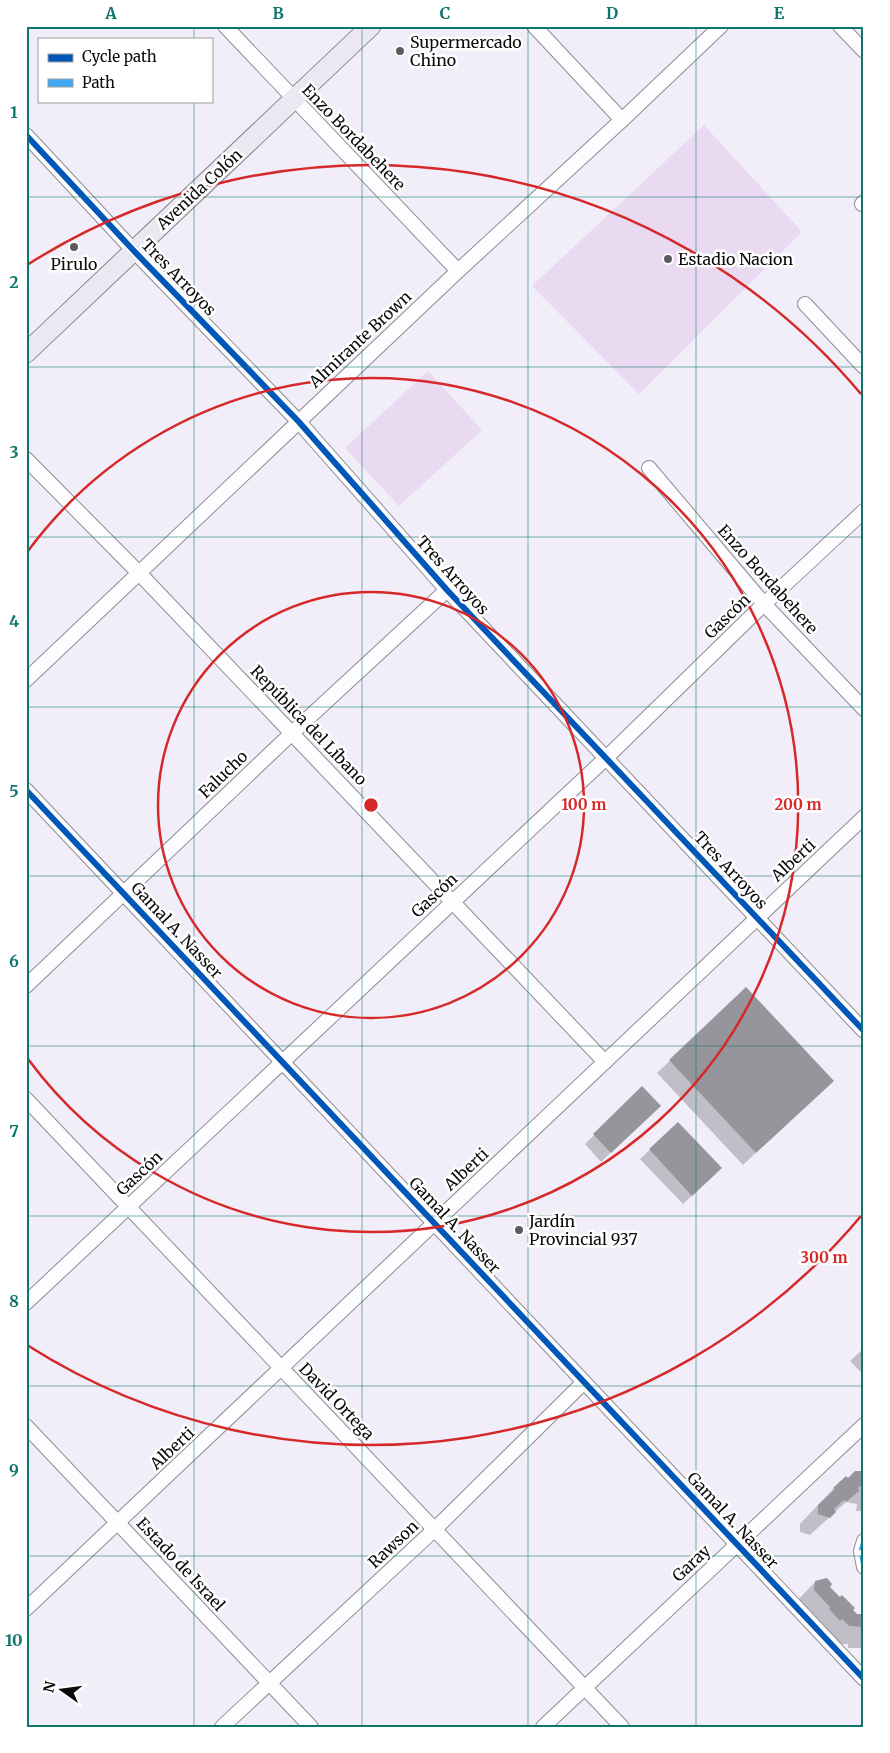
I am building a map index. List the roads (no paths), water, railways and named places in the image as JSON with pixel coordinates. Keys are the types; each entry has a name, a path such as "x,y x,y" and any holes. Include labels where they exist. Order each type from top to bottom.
{"main road":[{"name":"Avenida Colón","path":"26,353 372,26"}],"street":[{"name":"Enzo Bordabehere","path":"225,26 458,271"},
{"path":"534,26 622,120"},
{"name":"Almirante Brown","path":"26,680 458,271 721,26"},
{"path":"840,26 864,51"},
{"name":"Tres Arroyos","path":"26,135 134,251 299,422 447,590 864,1031"},
{"path":"805,304 864,367"},
{"name":"República del Líbano","path":"26,458 139,573 605,1062"},
{"name":"Enzo Bordabehere","path":"649,468 764,604 864,709"},
{"name":"Gascón","path":"26,1303 606,758 764,604 864,511"},
{"name":"Falucho","path":"26,986 292,733 447,590"},
{"name":"Gamal A. Nasser","path":"26,790 864,1679"},
{"name":"Alberti","path":"26,1609 864,816"},
{"name":"David Ortega","path":"26,1099 622,1727"},
{"name":"Rawson","path":"222,1727 435,1529 584,1382"},
{"name":"Garay","path":"543,1727 864,1424"},
{"name":"Estado de Israel","path":"26,1426 311,1727"},
{"path":"864,1541 861,1551 864,1567"}],"place":[{"name":"Supermercado Chino","path":"400,51"},
{"name":"Pirulo","path":"74,247"},
{"name":"Estadio Nacion","path":"668,259"},
{"name":"Jardín Provincial 937","path":"519,1230"}]}
